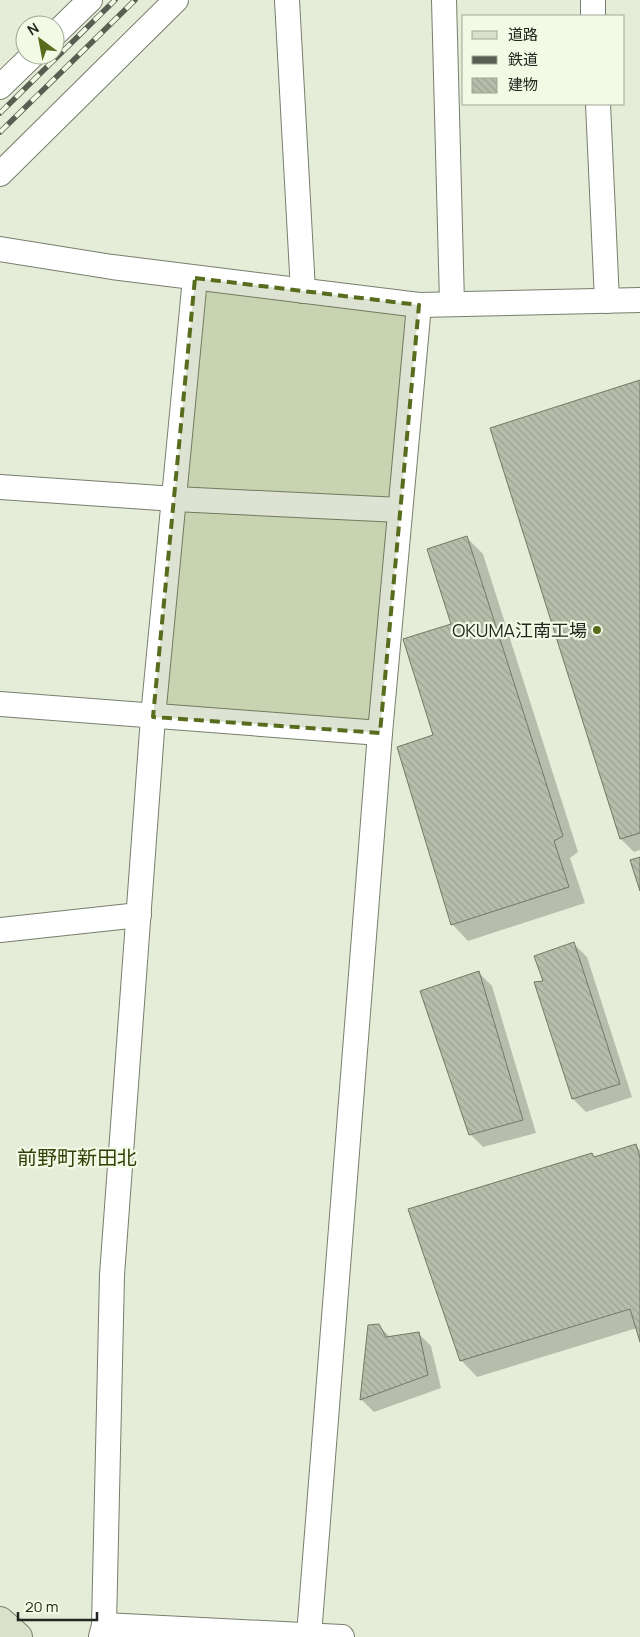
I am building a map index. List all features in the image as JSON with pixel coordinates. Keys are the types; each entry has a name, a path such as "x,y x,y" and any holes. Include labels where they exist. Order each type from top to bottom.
{"main road":[{"path":"0,1621 18,1637"}],"street":[{"path":"65,24 90,0"},
{"path":"0,174 176,0"},
{"path":"288,0 303,291"},
{"path":"444,0 452,303"},
{"path":"592,0 593,15"},
{"path":"0,87 23,65"},
{"path":"598,105 607,301"},
{"path":"0,249 112,267 419,305 640,300"},
{"path":"195,278 153,717 112,1275 103,1631 342,1637"},
{"path":"309,1635 380,733 419,305"},
{"path":"0,487 175,499 400,510"},
{"path":"0,704 380,733"},
{"path":"0,930 139,915"}],"highlighted area":[{"path":"195,278 419,305 380,733 153,717"}],"building":[{"name":"OKUMA江南工場","path":"640,380 640,833 620,839 490,428"},
{"path":"467,536 563,836 554,841 569,887 451,925 397,747 433,735 403,639 451,624 427,549"},
{"path":"640,857 640,891 630,860"},
{"path":"574,942 620,1084 572,1099 534,982 543,981 534,956"},
{"path":"479,971 523,1120 469,1135 420,991"},
{"path":"636,1144 640,1157 640,1342 630,1309 460,1361 408,1209 592,1153 594,1157"},
{"path":"379,1324 386,1337 419,1332 428,1375 360,1400 368,1325"}],"railway":[{"path":"0,113 115,0"},
{"path":"0,132 135,0"}],"place":[{"name":"OKUMA江南工場","path":"597,630"}],"district":[{"name":"前野町新田北","path":"77,1157"}]}
